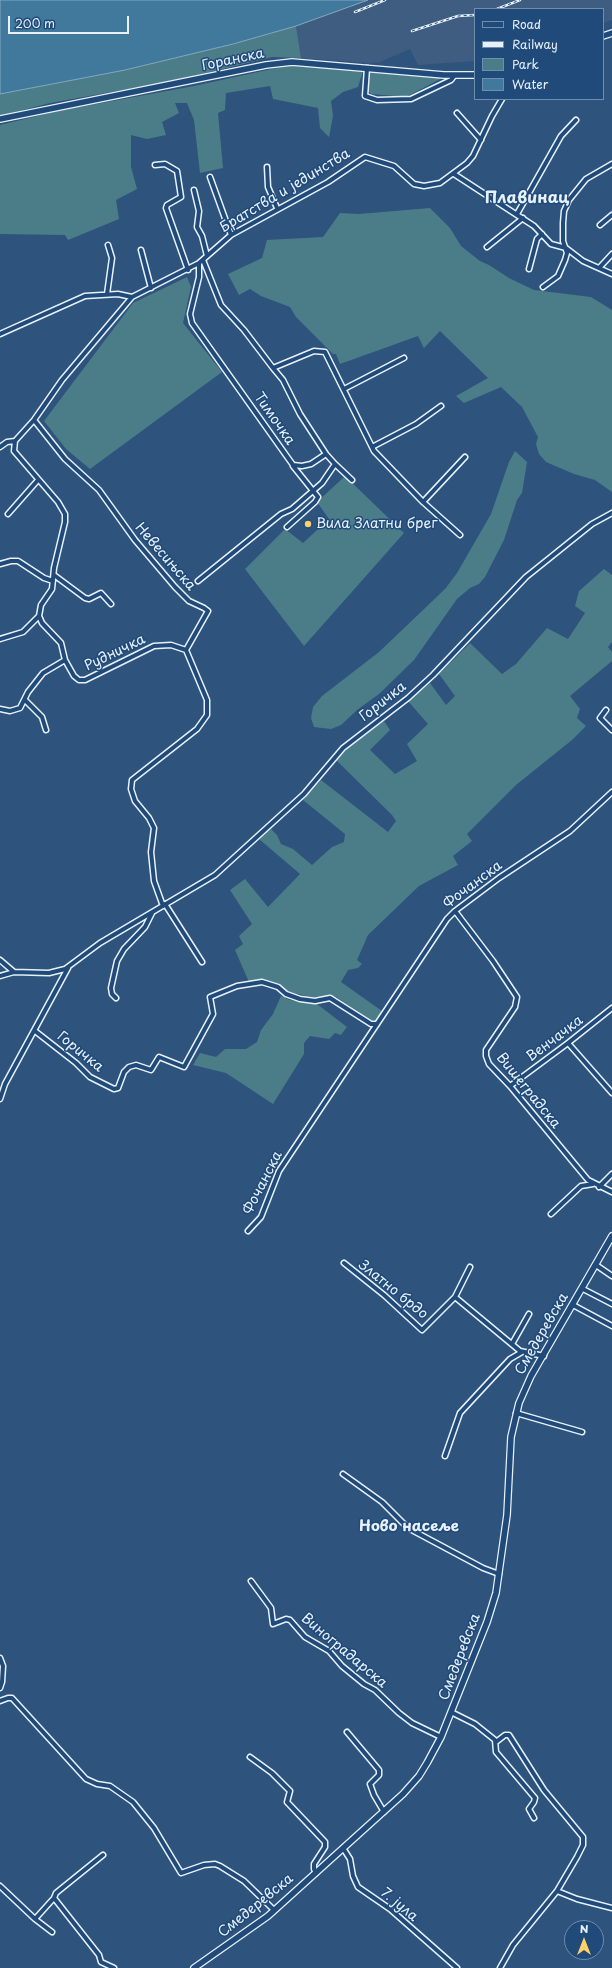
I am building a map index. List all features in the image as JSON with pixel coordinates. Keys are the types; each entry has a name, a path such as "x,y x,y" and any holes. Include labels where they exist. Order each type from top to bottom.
{"main road":[{"name":"Горанска","path":"0,119 277,63 304,62 454,76 474,75"},
{"name":"Смедеревска","path":"194,1968 274,1910 384,1812 419,1776 441,1737 490,1614 499,1574 507,1515 511,1443 516,1413 526,1387 612,1236"}],"street":[{"path":"367,68 365,96 377,100 412,99 451,80 454,76"},
{"name":"Братства и јединства","path":"15,441 34,420 62,380 132,296 188,270 201,262 231,235 277,208 328,182 365,157 394,166 414,184 436,184 454,174 470,160 501,100"},
{"path":"457,113 481,140"},
{"path":"517,214 561,136 576,120"},
{"path":"155,165 165,164 177,171 182,195 180,198 167,205 166,208 188,270"},
{"path":"543,287 559,274 566,255 563,223 564,211 569,200 586,179 612,164"},
{"path":"267,166 268,187 277,208"},
{"path":"454,174 498,204 523,218 542,234 551,244 566,248 583,261 600,267 612,274"},
{"path":"210,177 231,235"},
{"path":"194,190 199,211 197,227 202,236 207,256"},
{"path":"600,225 612,215"},
{"path":"487,247 523,218"},
{"path":"529,269 537,239 542,234"},
{"path":"107,294 112,258 108,245"},
{"path":"141,250 151,288"},
{"path":"600,267 612,254"},
{"name":"Тимочка","path":"201,262 221,305 244,330 282,380 300,414 326,454 311,464 302,466 293,465 192,323 190,314 199,278 201,262"},
{"path":"0,334 85,296 107,294 132,296"},
{"path":"273,368 314,351 321,350 326,354 372,447 377,454 423,502 460,535"},
{"path":"344,388 404,358"},
{"path":"372,447 416,424 441,406"},
{"name":"Невесињска","path":"34,420 65,459 99,490 134,540 175,587 189,601 208,611 186,650"},
{"path":"0,447 7,442 15,441 14,451 58,502 64,514 65,522 52,589 42,605 39,616 23,632 0,639"},
{"path":"326,454 352,480"},
{"path":"423,502 465,457"},
{"path":"198,581 313,490 327,477 335,464"},
{"path":"287,527 318,498 318,495 293,465"},
{"path":"8,514 38,480"},
{"name":"Горичка","path":"0,976 14,972 49,973 68,968 100,943 215,876 304,794 343,748 408,698 433,675 526,577 592,524 612,513"},
{"path":"0,564 18,561 44,578 53,581"},
{"path":"54,574 85,598 89,599 101,593 111,604"},
{"name":"Рудничка","path":"39,616 42,623 61,643 65,660 76,678 83,680 154,646 171,645 186,650"},
{"path":"186,650 208,700 207,715 197,729 132,780 131,789 135,801 154,826 151,852 155,886 164,905 202,962"},
{"path":"0,709 5,711 20,708 32,686 43,673 65,660"},
{"path":"25,700 42,717 46,730"},
{"path":"606,710 600,718 612,730"},
{"name":"Фочанска","path":"248,1231 261,1217 279,1171 443,924 455,911 531,856 570,831 612,792"},
{"name":"Вишеградска","path":"455,911 493,961 517,997 515,1007 487,1048 485,1054 492,1068 510,1086 565,1154 593,1184 612,1192"},
{"name":"Горичка","path":"116,998 112,994 111,988 116,961 124,949 146,927 152,913"},
{"path":"0,960 14,972"},
{"path":"0,1099 5,1084 68,968"},
{"name":"Горичка","path":"35,1030 76,1063 90,1077 114,1089 118,1088 124,1072 129,1067 136,1065 150,1070 159,1057 184,1067 213,1014 210,997 237,986 262,982 278,987 286,994 300,998 315,1001 330,998 371,1024 377,1024"},
{"name":"Венчачка","path":"510,1086 612,1008"},
{"path":"568,1043 612,1093"},
{"path":"599,1187 612,1174"},
{"path":"551,1214 582,1186 593,1184"},
{"name":"Златно брдо","path":"344,1264 384,1295 422,1330 455,1297 470,1266"},
{"path":"596,1265 612,1276"},
{"path":"583,1289 612,1304"},
{"path":"455,1297 522,1352 544,1356"},
{"path":"573,1304 612,1326"},
{"path":"512,1344 529,1314"},
{"path":"445,1456 460,1413 510,1359 522,1352"},
{"path":"516,1413 582,1432"},
{"path":"344,1474 382,1502 408,1528 483,1568 499,1574"},
{"name":"Виноградарска","path":"251,1581 271,1608 273,1624 282,1620 290,1620 305,1637 329,1651 342,1666 364,1684 375,1690 412,1723 441,1737"},
{"path":"0,1658 3,1666 0,1688"},
{"path":"0,1700 12,1698 86,1779 97,1784 110,1786 118,1790 133,1802 156,1831 181,1873 204,1865 215,1864 244,1881 274,1910"},
{"path":"451,1712 475,1724 496,1742 496,1752 534,1798 534,1802 529,1809 534,1818"},
{"path":"347,1732 379,1770 379,1775 370,1784 384,1812"},
{"path":"496,1742 505,1735 509,1735 544,1790 583,1837 583,1845 557,1891 513,1944 500,1968"},
{"path":"250,1757 272,1773 290,1791 287,1802 325,1842 325,1847 314,1864 316,1873"},
{"name":"7. јула","path":"343,1848 350,1859 353,1876 358,1887 390,1909 457,1968"},
{"path":"35,1919 56,1894 103,1855"},
{"path":"0,1886 35,1919 52,1932"},
{"path":"557,1891 577,1899 612,1908"},
{"path":"54,1898 99,1955 101,1962 114,1968"}],"shaded area":[{"path":"368,0 612,0 612,20 604,23 604,8 474,8 474,61 418,65 410,49 380,62 370,63 301,58 296,26"}],"green space":[{"path":"296,26 301,58 272,57 173,81 50,103 0,116 0,94 125,70 233,44"},
{"path":"290,65 363,71 358,87 343,92 331,101 333,116 329,137 320,128 318,108 273,99 270,86 226,93 225,110 218,113 223,168 200,173 194,120 187,103 175,103 179,113 162,122 166,135 147,139 131,135 131,167 137,189 116,200 119,219 68,240 65,235 0,234 0,125 58,111 194,86"},
{"path":"369,71 444,77 406,97 371,94 367,90"},
{"path":"430,208 450,228 461,246 480,261 509,278 534,290 591,297 612,310 612,492 595,480 574,474 546,462 539,454 536,444 538,437 522,407 501,387 464,403 456,396 488,378 440,331 424,348 418,336 340,364 336,354 333,354 296,317 290,307 261,296 250,289 239,295 228,274 262,258 267,240 323,237 340,213 359,214"},
{"path":"187,277 191,287 183,323 222,372 90,469 66,449 44,421 133,303"},
{"path":"515,451 527,462 522,493 517,500 504,540 485,577 479,584 470,588 457,599 414,660 379,694 357,710 341,725 331,729 314,727 311,718 313,707 322,696 379,652 445,589 457,573 491,514 509,462"},
{"path":"345,476 404,533 304,646 245,569 285,529 303,543 329,519 317,502"},
{"path":"604,569 612,575 612,642 608,647 612,652 612,661 570,696 580,709 577,718 586,726 572,740 516,785 467,834 472,841 453,856 458,865 419,886 368,935 357,960 362,964 358,968 348,970 341,982 382,1011 376,1021 371,1020 336,997 329,996 316,998 288,992 279,984 262,979 249,982 235,950 243,944 239,936 252,924 230,890 245,879 268,907 300,874 259,839 271,829 277,835 281,844 293,849 312,865 332,847 344,842 345,834 303,800 321,780 388,832 396,821 392,815 336,760 350,746 384,721 390,730 370,750 395,774 417,761 407,744 428,724 408,701 430,683 446,705 455,696 439,674 470,643 502,674 516,664 547,628 568,639 585,613 575,606 579,591"},
{"path":"281,996 290,1000 317,1004 347,1027 341,1035 335,1033 329,1039 310,1036 304,1043 304,1054 273,1104 226,1073 193,1065 200,1053 216,1057 225,1049 246,1049 257,1042 261,1030 273,1014"}],"water":[{"path":"0,0 368,0 296,26 233,44 125,70 0,94"}],"waterway":[{"path":"387,73 432,76"}],"railway":[{"path":"355,12 385,0"},
{"path":"500,8 520,0"},
{"path":"412,31 458,16 474,15"}],"place":[{"name":"Вила Златни брег","path":"308,524"}],"district":[{"name":"Плавинац","path":"527,199"},
{"name":"Ново насеље","path":"409,1527"}]}
